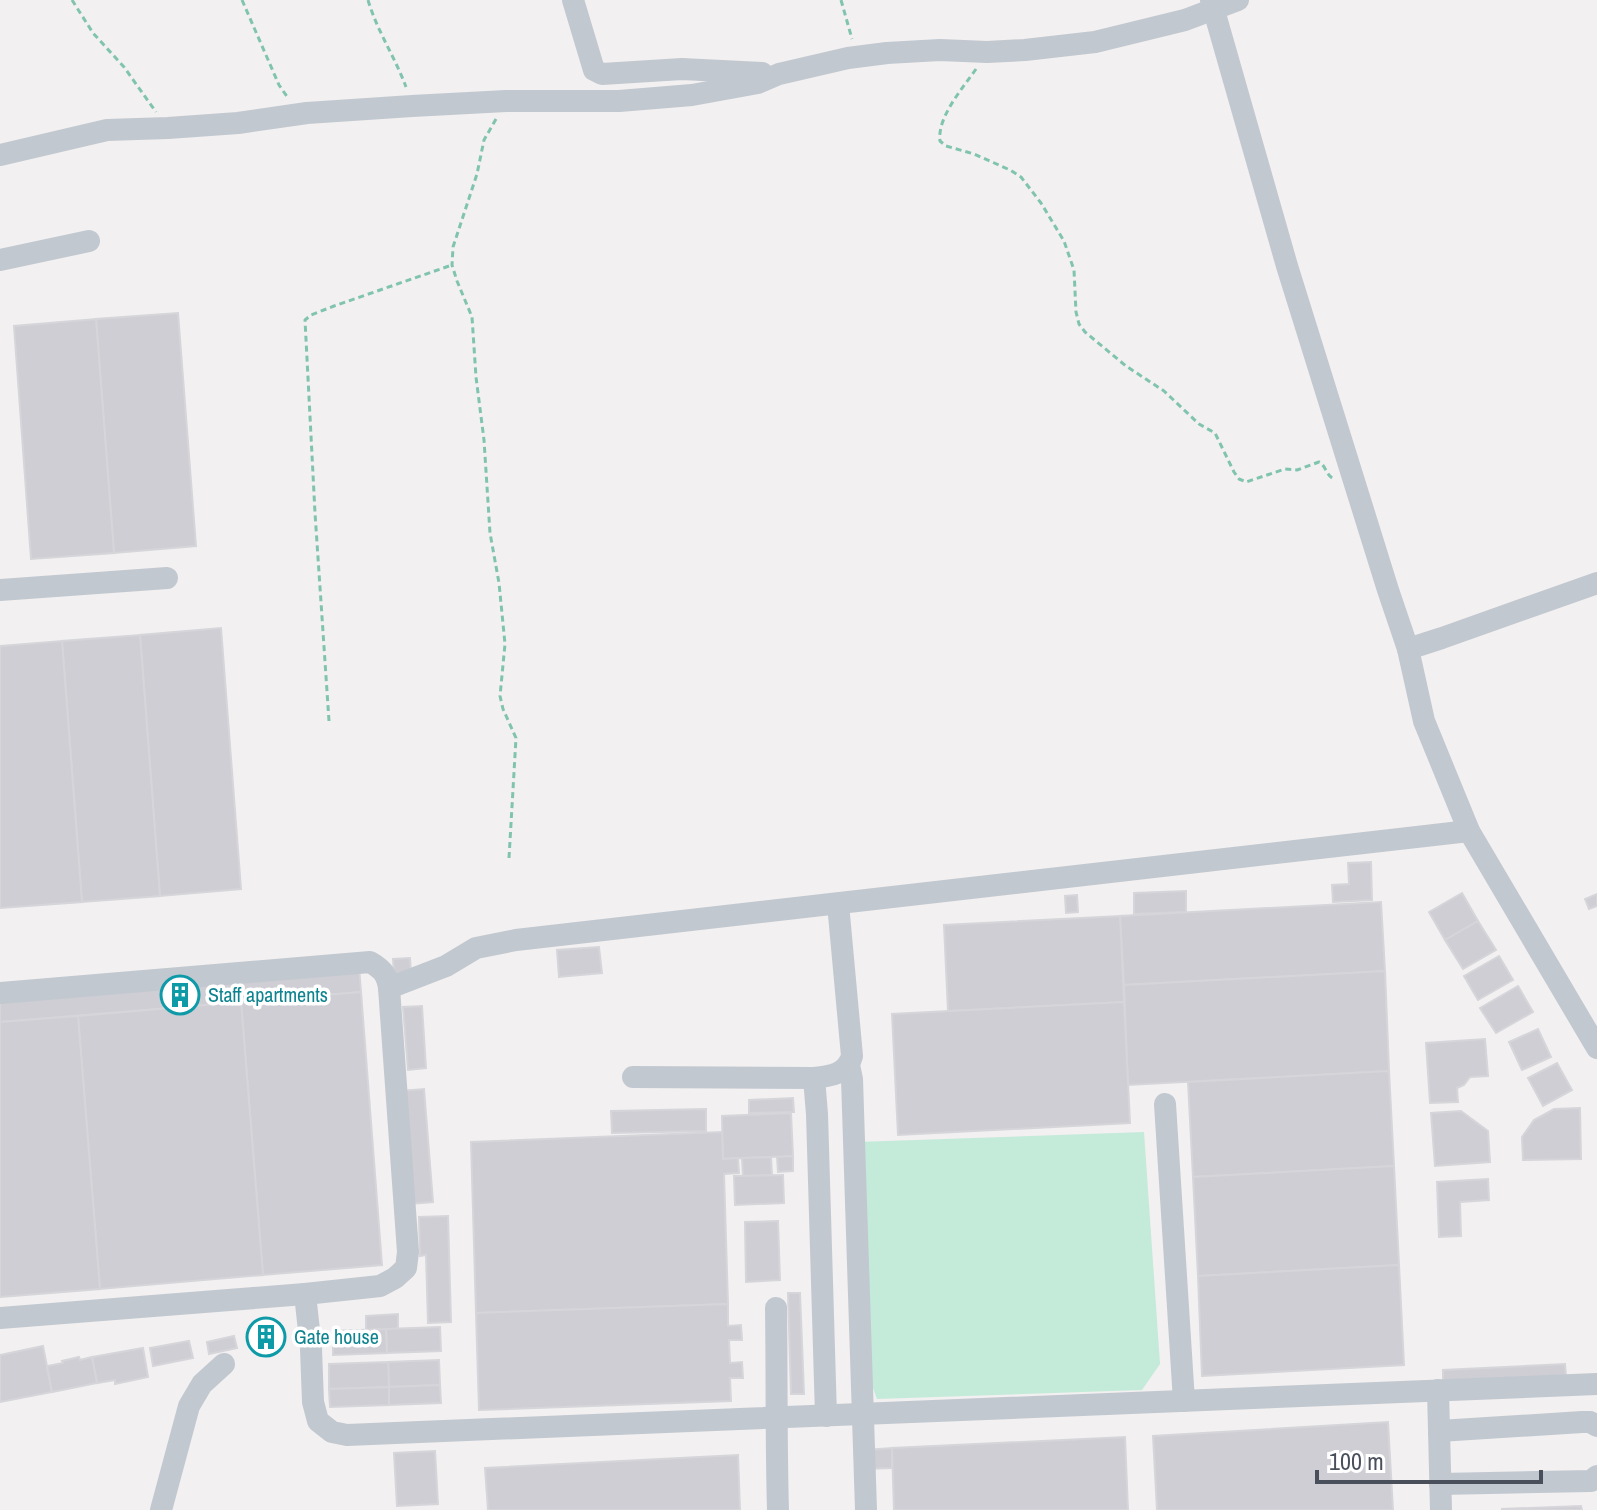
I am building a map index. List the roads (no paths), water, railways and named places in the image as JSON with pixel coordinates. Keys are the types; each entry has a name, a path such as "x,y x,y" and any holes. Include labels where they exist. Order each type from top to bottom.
{"street":[{"path":"573,0 596,72 701,69 779,74"},
{"path":"2,149 97,130 238,123 306,113 506,101 619,101 692,95 758,83 779,74 848,58 927,51 987,52 1095,42 1185,20 1213,4 1238,0"},
{"path":"1213,4 1287,266 1408,649 1424,721 1469,831 1594,1035"},
{"path":"0,260 89,241"},
{"path":"0,590 167,578"},
{"path":"1408,649 1597,583"},
{"path":"389,988 446,966 476,948 492,943 1469,831"},
{"path":"633,1077 814,1078 841,1072 849,1065 852,1056 838,904"},
{"path":"0,993 370,962 381,968 388,976 408,1252 406,1268 380,1286 0,1318"},
{"path":"849,1065 852,1079 866,1510"},
{"path":"814,1078 826,1416"},
{"path":"1165,1104 1184,1401"},
{"path":"305,1294 313,1402 318,1421 332,1432 347,1435 1597,1384"},
{"path":"776,1308 778,1510"},
{"path":"161,1510 189,1406 202,1384 224,1364"},
{"path":"1438,1390 1441,1510"},
{"path":"1439,1431 1582,1422 1597,1426"},
{"path":"1440,1484 1591,1481 1597,1476"}],"place":[{"name":"Staff apartments","path":"180,995"},
{"name":"Gate house","path":"266,1337"}]}
